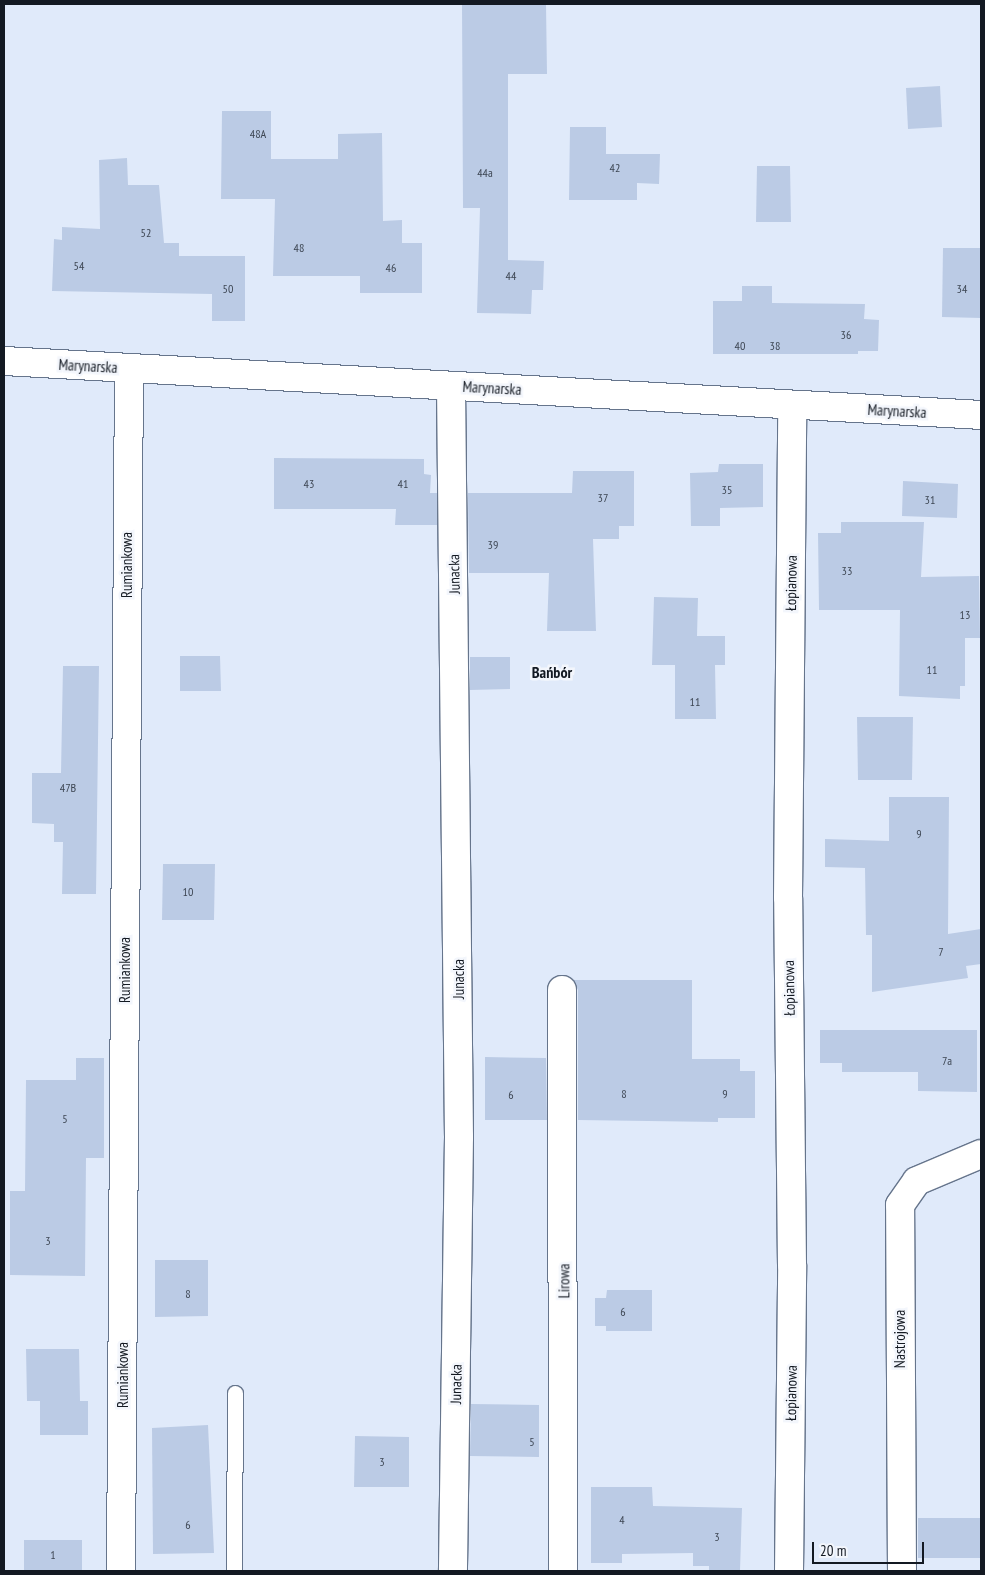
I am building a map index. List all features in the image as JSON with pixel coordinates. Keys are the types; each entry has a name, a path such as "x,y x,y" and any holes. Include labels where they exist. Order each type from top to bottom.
{"street":[{"name":"Marynarska","path":"4,361 981,415"},
{"name":"Rumiankowa","path":"121,1571 128,368"},
{"name":"Junacka","path":"452,386 459,1108 453,1571"},
{"name":"Łopianowa","path":"789,1571 792,1265 788,898 792,405"},
{"name":"Lirowa","path":"562,990 563,1571"},
{"name":"Nastrojowa","path":"902,1571 900,1205 917,1181 981,1154"}],"lane":[{"path":"234,1571 235,1393"}],"building":[{"path":"462,4 546,4 547,74 508,74 508,260 544,261 543,290 532,290 531,314 477,313 480,208 463,208"},
{"path":"940,86 942,127 908,129 906,88"},
{"path":"222,111 271,111 271,159 338,159 338,134 382,133 383,221 402,220 402,243 422,243 422,293 360,293 360,276 273,276 275,199 221,199"},
{"path":"570,127 606,127 606,154 660,154 659,184 637,183 637,200 569,200"},
{"path":"127,158 128,185 159,185 164,243 179,243 179,256 245,256 245,321 212,321 212,294 52,291 54,239 62,240 62,227 100,229 99,160"},
{"path":"757,166 790,166 791,222 756,222"},
{"path":"943,248 981,248 981,318 942,317"},
{"path":"742,286 772,286 772,303 865,304 864,319 879,320 878,351 858,351 858,354 713,354 713,301 742,301"},
{"path":"274,458 424,459 424,474 431,475 430,493 437,493 437,525 395,525 396,509 274,509"},
{"path":"719,464 763,464 763,507 720,508 720,526 691,526 690,473 718,472"},
{"path":"573,471 634,471 634,526 619,526 619,539 593,539 596,631 547,631 549,573 469,573 468,493 572,493"},
{"path":"903,481 958,484 957,518 902,516"},
{"path":"841,522 924,522 921,577 979,576 980,638 965,638 965,686 960,686 960,699 899,696 900,610 819,610 818,533 841,533"},
{"path":"654,597 698,598 697,636 725,636 725,665 715,665 716,719 675,719 675,665 652,665"},
{"path":"180,656 220,656 221,691 180,691"},
{"path":"470,657 510,657 510,689 470,690"},
{"path":"63,666 99,666 96,894 62,894 63,842 54,842 54,824 32,823 32,773 61,773"},
{"path":"857,717 913,717 912,780 858,780"},
{"path":"889,797 949,797 948,934 981,929 981,964 966,966 968,978 872,992 872,935 866,935 865,868 825,867 825,839 889,841"},
{"path":"163,864 215,864 214,920 162,920"},
{"path":"573,980 692,980 692,1059 740,1059 740,1071 755,1071 755,1118 718,1118 718,1122 578,1120 578,990"},
{"path":"820,1030 977,1030 977,1092 918,1091 918,1072 842,1072 842,1063 820,1063"},
{"path":"485,1057 546,1058 547,1120 485,1120"},
{"path":"76,1058 104,1058 104,1158 86,1158 85,1276 10,1275 10,1191 25,1191 26,1080 76,1080"},
{"path":"155,1260 208,1260 208,1316 155,1317"},
{"path":"607,1290 652,1290 652,1331 606,1331 606,1326 595,1326 595,1298 606,1298"},
{"path":"26,1349 79,1349 80,1401 88,1401 88,1435 40,1435 40,1401 27,1401"},
{"path":"471,1404 539,1405 539,1457 470,1456"},
{"path":"208,1425 214,1553 153,1554 152,1428"},
{"path":"355,1436 409,1437 409,1487 354,1487"},
{"path":"591,1487 652,1487 653,1506 742,1508 740,1571 709,1571 709,1566 693,1566 693,1553 622,1554 622,1563 591,1563"},
{"path":"918,1518 981,1518 981,1558 918,1558"},
{"path":"24,1540 82,1540 82,1571 24,1571"}],"district":[{"name":"Bańbór","path":"552,672"}]}
